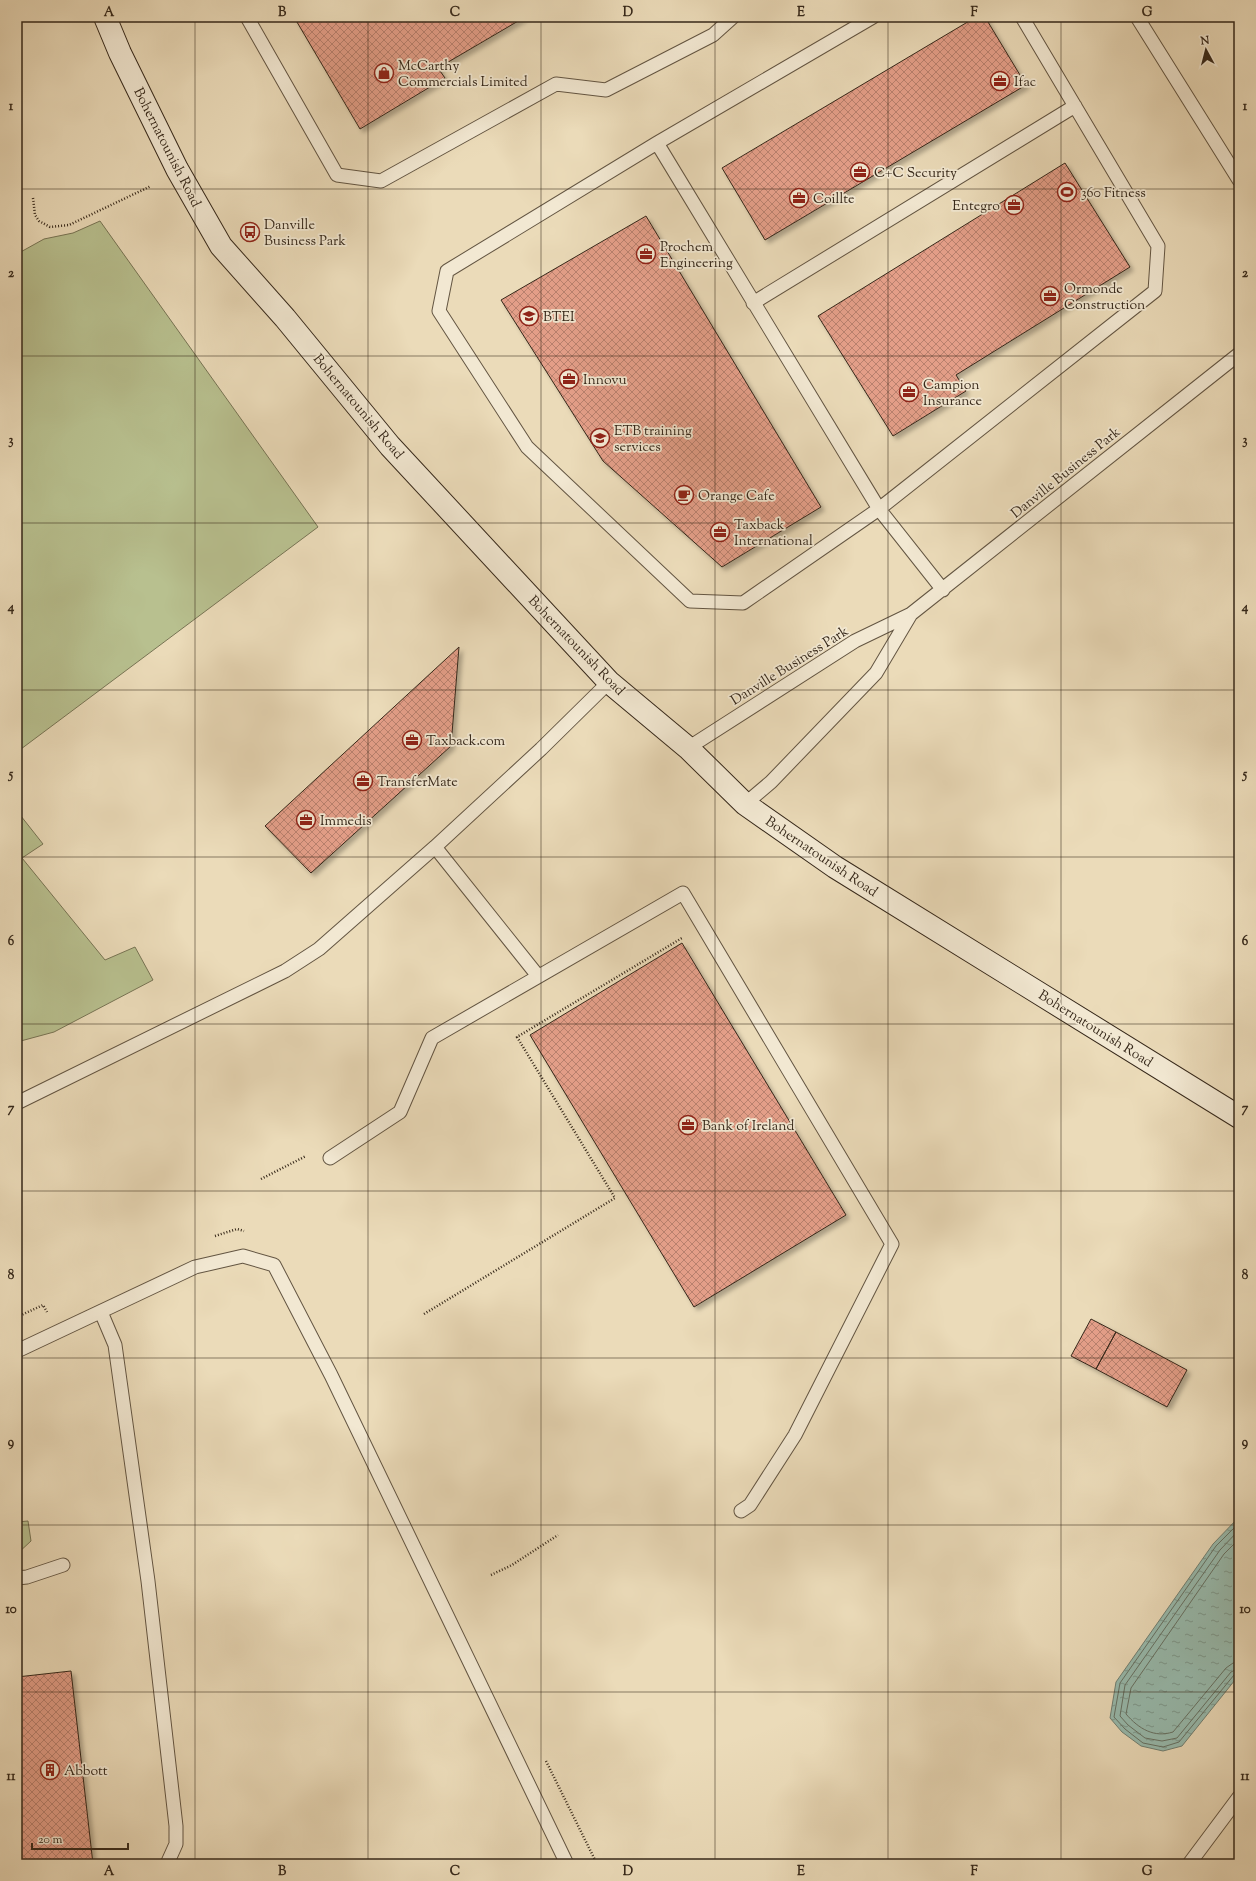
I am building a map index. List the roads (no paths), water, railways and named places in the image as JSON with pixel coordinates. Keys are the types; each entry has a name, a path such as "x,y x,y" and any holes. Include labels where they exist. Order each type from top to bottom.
{"street":[{"name":"Bohernatounish Road","path":"105,17 120,53 177,170 222,246 285,318 390,446 609,682 688,748 745,804 835,867 1239,1117"}],"lane":[{"path":"247,17 337,175 381,181 556,84 606,90 713,35 733,17"},
{"path":"873,17 657,143 447,271 440,311 527,447 690,601 743,603 879,509 1155,291 1158,246 1022,17"},
{"path":"1137,17 1239,180"},
{"path":"753,303 1075,106"},
{"path":"657,143 879,509 943,590"},
{"name":"Danville Business Park","path":"688,748 855,641 911,614 1239,354"},
{"name":"Danville Business Park","path":"745,804 771,782 876,673 911,614"},
{"path":"17,1103 285,971 319,949 435,847 541,749 609,682"},
{"path":"435,847 538,976"},
{"path":"330,1158 400,1112 432,1038 682,893 892,1244 795,1435 750,1505 741,1511"},
{"path":"17,1351 194,1267 243,1256 274,1265 334,1382 567,1864"},
{"path":"101,1312 115,1345 148,1581 176,1826 176,1844 167,1864"},
{"path":"17,1578 27,1577 63,1565"},
{"path":"1189,1864 1239,1797"}],"water":[{"path":"1239,1517 1239,1675 1182,1746 1163,1751 1141,1746 1122,1732 1110,1718 1116,1682 1213,1544"}],"place":[{"name":"McCarthy Commercials Limited","path":"384,73"},
{"name":"Ifac","path":"1000,81"},
{"name":"C+C Security","path":"860,172"},
{"name":"360 Fitness","path":"1067,192"},
{"name":"Coillte","path":"799,198"},
{"name":"Entegro","path":"1014,205"},
{"name":"Danville Business Park","path":"250,232"},
{"name":"Prochem Engineering","path":"646,254"},
{"name":"Ormonde Construction","path":"1050,296"},
{"name":"BTEI","path":"529,316"},
{"name":"Innovu","path":"569,379"},
{"name":"Campion Insurance","path":"909,392"},
{"name":"ETB training services","path":"600,438"},
{"name":"Orange Cafe","path":"684,495"},
{"name":"Taxback International","path":"720,532"},
{"name":"Taxback.com","path":"412,740"},
{"name":"TransferMate","path":"363,781"},
{"name":"Immedis","path":"306,820"},
{"name":"Bank of Ireland","path":"688,1125"},
{"name":"Abbott","path":"50,1770"}]}
